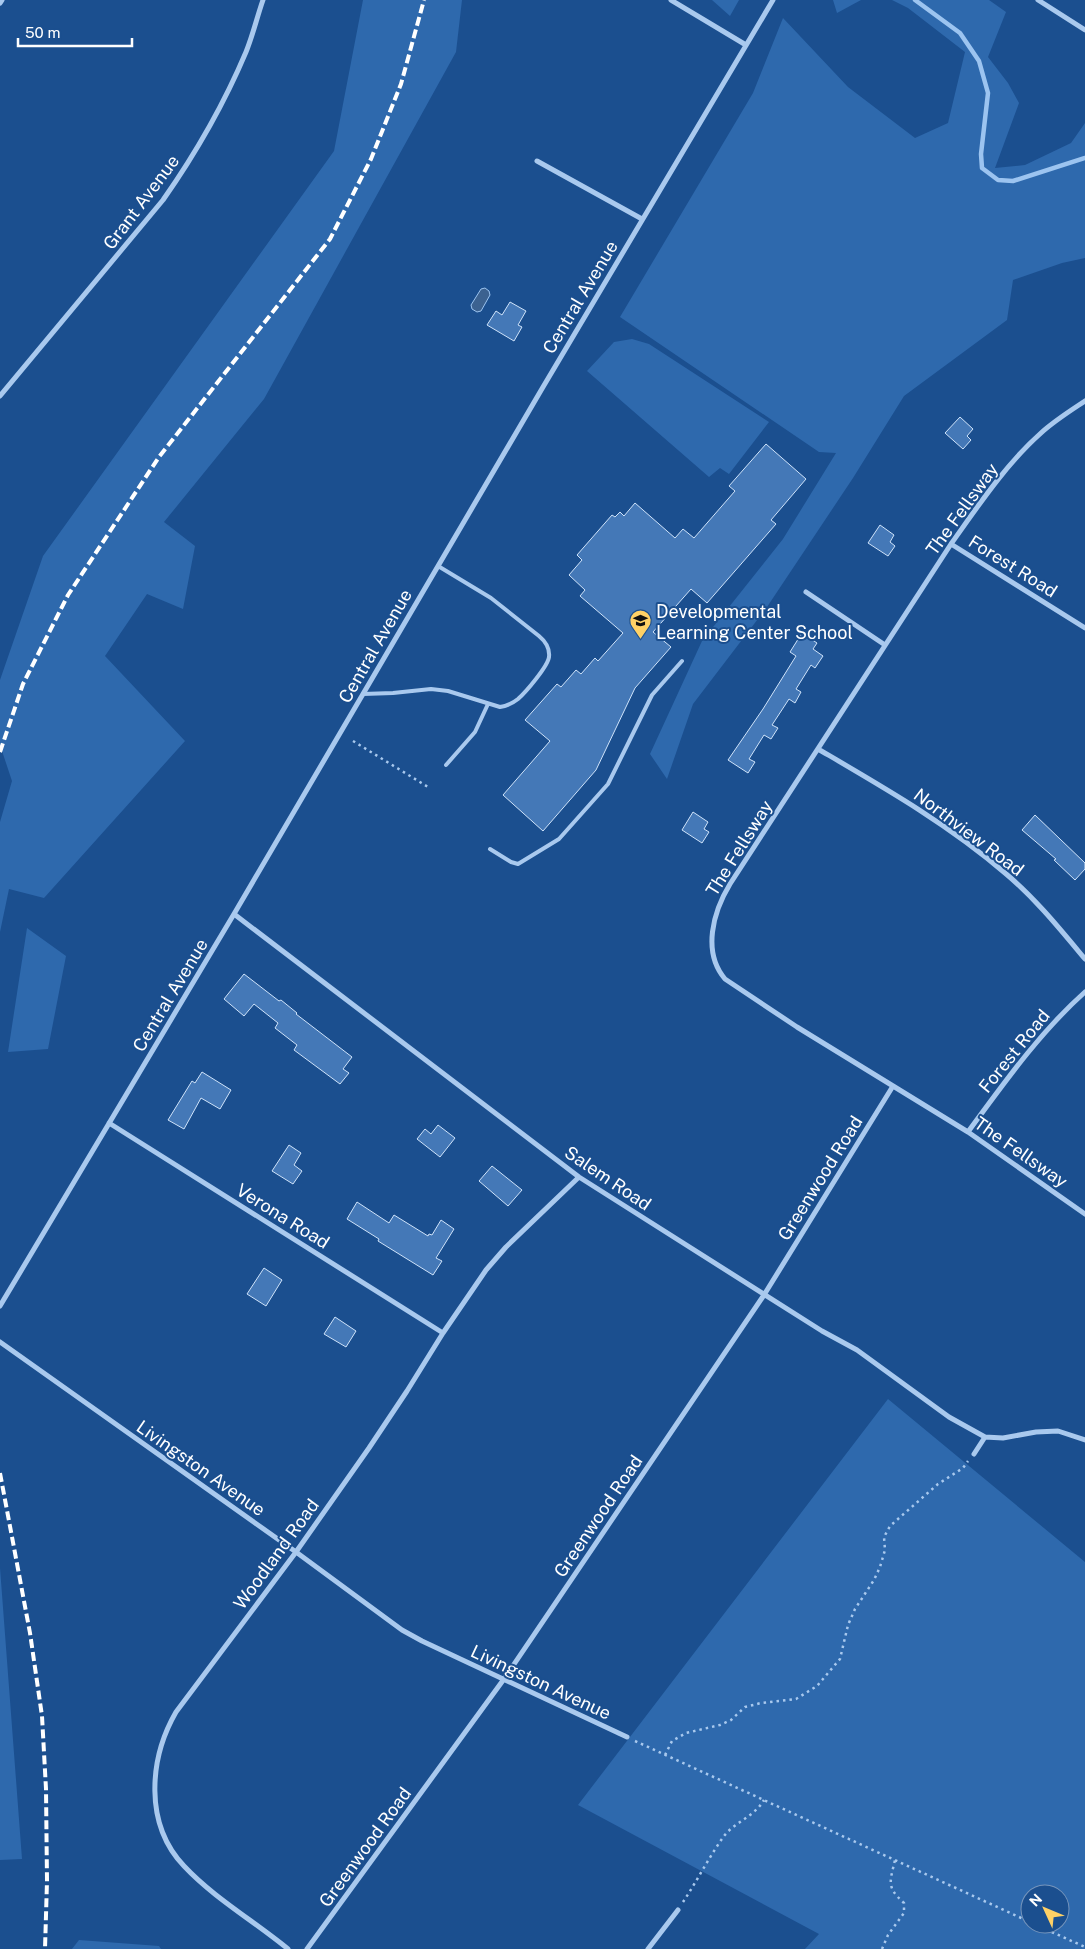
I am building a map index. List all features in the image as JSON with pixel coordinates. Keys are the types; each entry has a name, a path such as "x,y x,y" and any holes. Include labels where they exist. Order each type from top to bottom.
{"street":[{"name":"Grant Avenue","path":"0,396 163,200 187,166 207,133 247,50 263,0"},
{"path":"671,0 746,45"},
{"name":"Central Avenue","path":"0,1306 234,914 642,219 773,0"},
{"path":"1038,0 1085,30"},
{"path":"537,161 642,219"},
{"name":"The Fellsway","path":"1085,402 1041,433 1017,458 987,494 951,544 720,900 714,918 712,936 716,968 725,979 797,1027 968,1132 1085,1214"},
{"name":"Forest Road","path":"951,544 1085,628"},
{"path":"806,592 885,645"},
{"name":"Northview Road","path":"818,749 896,794 937,821 1006,873 1046,912 1085,959"},
{"name":"Salem Road","path":"234,914 579,1177 764,1295 857,1350 949,1418 985,1437"},
{"name":"Forest Road","path":"968,1132 1011,1074 1040,1039 1085,992"},
{"name":"Greenwood Road","path":"308,1949 504,1679 764,1295 893,1086"},
{"name":"Verona Road","path":"109,1123 443,1333"},
{"name":"Woodland Road","path":"288,1949 205,1885 183,1865 175,1854 163,1830 156,1804 156,1763 163,1737 176,1712 296,1552 375,1440 443,1333 486,1270 506,1247 579,1177"},
{"name":"Livingston Avenue","path":"0,1342 296,1552 402,1630 627,1737"},
{"path":"974,1454 985,1437 1003,1438 1036,1432 1058,1431 1085,1440"},
{"path":"648,1949 678,1910"}],"lane":[{"path":"364,694 431,689 448,690 500,707 520,698 546,665 549,656 548,647 543,639 491,598 438,566"},
{"path":"490,849 511,862 518,864 559,839 608,784 652,696 682,661"},
{"path":"446,765 475,732 488,704"}],"path":[{"path":"353,741 428,787"},
{"path":"665,1754 672,1742 686,1733 725,1722 745,1707 760,1703 796,1699 817,1686 840,1658 848,1625 855,1608 874,1580 880,1567 884,1550 884,1537 890,1526 938,1484 963,1468 974,1454"},
{"path":"627,1737 1020,1917"},
{"path":"678,1910 724,1836 735,1824 750,1817 760,1808 764,1800"},
{"path":"882,1949 888,1935 904,1913 904,1903 893,1893 889,1883 895,1860"},
{"path":"1056,1934 1085,1947"}],"shaded area":[{"path":"363,0 462,0 456,52 264,399 164,522 195,546 183,609 147,594 105,656 185,741 44,898 9,889 0,932 0,822 12,781 0,745 0,680 43,556 334,151"},
{"path":"712,0 739,0 730,16"},
{"path":"833,0 861,0 837,13"},
{"path":"892,0 989,0 1006,12 988,57 1008,83 1019,103 995,168 1025,165 1071,143 1085,123 1085,258 1062,263 1013,280 1007,320 904,396 853,478 767,607 693,704 667,779 650,754 702,641 783,539 836,453 819,452 620,317 753,93 783,18 848,87 915,138 948,123 965,52 908,8"},
{"path":"485,288 489,291 490,295 481,311 477,312 472,309 471,305 481,289"},
{"path":"632,339 649,344 769,422 729,474 720,468 709,477 587,371 614,342"},
{"path":"27,928 66,956 48,1049 8,1052"},
{"path":"888,1399 1085,1562 1085,1949 805,1949 819,1934 578,1805"},
{"path":"0,1568 22,1859 0,1860"},
{"path":"79,1940 159,1946 161,1949 72,1949"}],"building":[{"path":"510,302 526,311 518,325 522,327 514,341 487,325 496,311 502,315"},
{"path":"960,417 973,429 967,436 971,440 963,449 945,433"},
{"name":"Developmental Learning Center School","path":"766,444 806,479 771,520 776,524 707,603 691,589 653,632 671,647 635,688 596,770 543,831 503,795 550,741 525,720 557,684 561,687 576,670 581,674 595,658 598,661 623,633 580,596 585,590 569,575 582,560 577,555 612,515 615,517 620,512 624,516 635,503 675,538 683,529 694,538 735,491 729,486"},
{"path":"880,525 894,535 890,542 895,546 888,556 868,543"},
{"path":"802,633 817,643 813,649 823,656 815,668 811,665 796,689 801,692 795,703 789,699 772,725 778,728 771,739 764,735 749,759 755,762 748,773 728,760 796,656 790,652"},
{"path":"693,812 708,822 704,829 709,832 702,843 682,830"},
{"path":"1035,815 1085,863 1085,869 1075,880 1054,860 1056,859 1022,830"},
{"path":"244,974 279,1001 281,1000 296,1014 352,1057 343,1069 349,1073 340,1084 294,1050 297,1045 275,1028 278,1023 254,1004 244,1016 224,999"},
{"path":"202,1072 231,1090 220,1109 201,1098 184,1129 168,1120 192,1081 195,1083"},
{"path":"438,1125 455,1138 440,1157 417,1139 425,1129 431,1134"},
{"path":"289,1145 301,1153 294,1165 302,1171 293,1184 272,1171"},
{"path":"492,1166 522,1190 508,1206 479,1181"},
{"path":"357,1202 389,1223 394,1215 428,1236 429,1234 432,1235 441,1220 454,1229 436,1258 442,1261 433,1275 378,1241 379,1239 347,1219"},
{"path":"264,1268 282,1280 266,1306 247,1294"},
{"path":"335,1317 356,1331 346,1347 324,1334"}],"waterway":[{"path":"915,0 960,33 979,61 988,93 981,154 982,168 998,180 1013,181 1085,158"}],"railway":[{"path":"0,752 23,684 68,595 159,457 330,239 371,159 401,84 424,0"},
{"path":"0,1473 30,1633 42,1716 46,1789 47,1881 45,1949"}],"place":[{"name":"Developmental Learning Center School","path":"640,640"}]}
